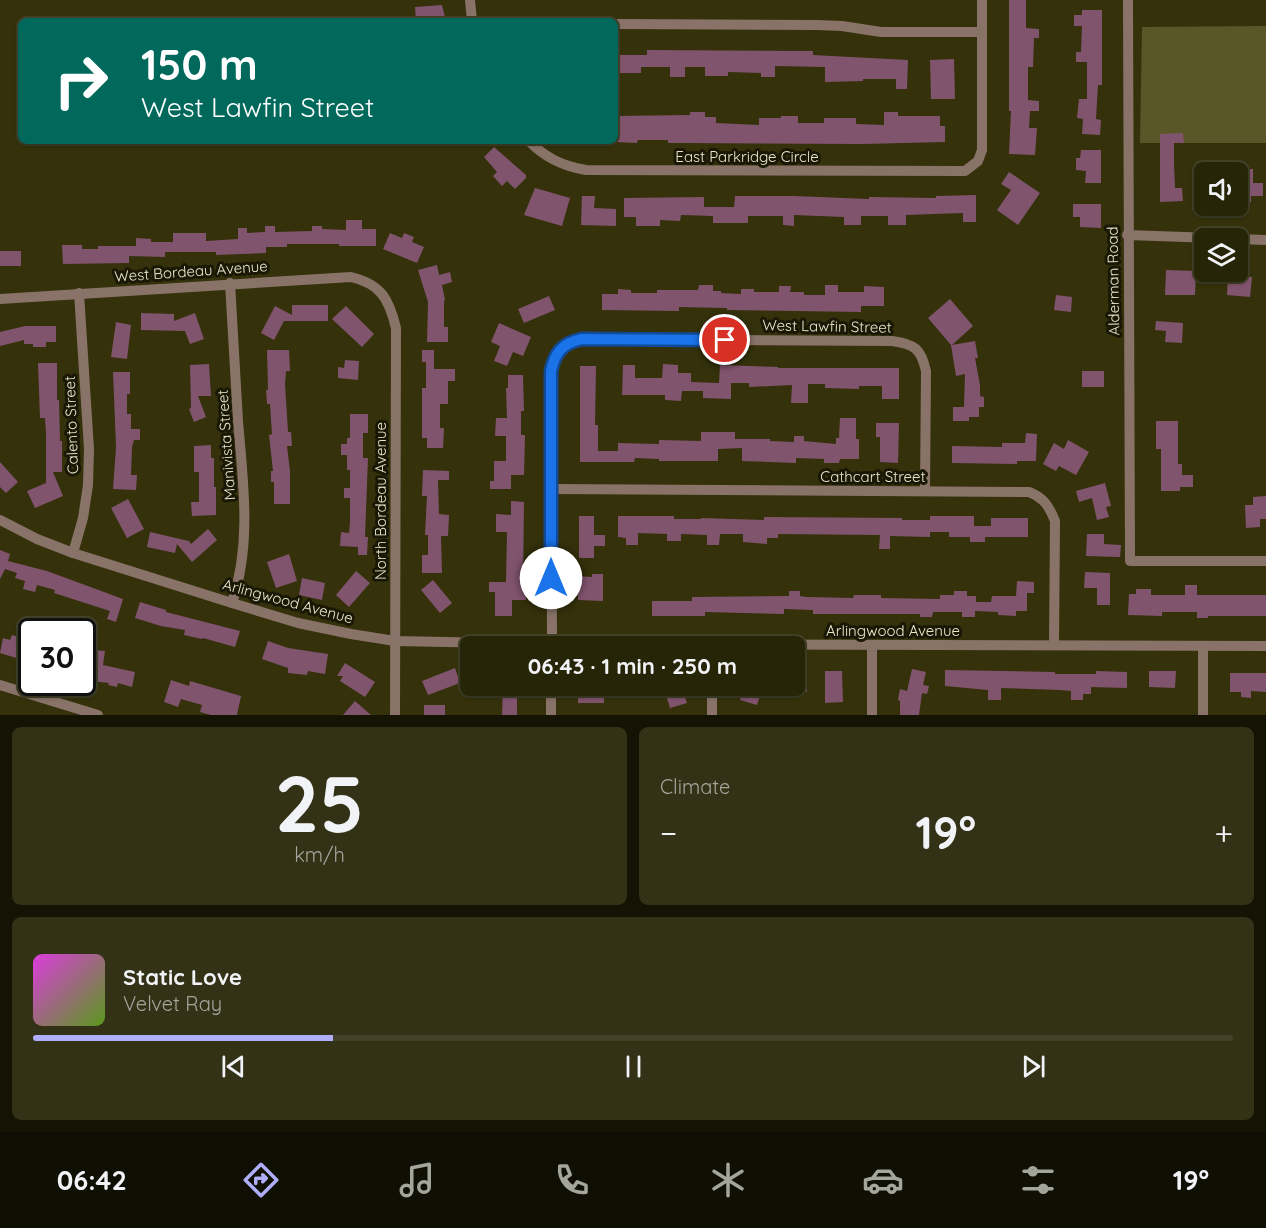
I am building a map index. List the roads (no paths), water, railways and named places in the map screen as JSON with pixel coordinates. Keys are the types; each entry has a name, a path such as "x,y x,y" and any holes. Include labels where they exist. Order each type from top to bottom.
{"street":[{"path":"471,0 472,18"},
{"path":"618,24 816,24 881,33 982,32 982,0"},
{"name":"Alderman Road","path":"1128,0 1127,235 1130,561 1266,561"},
{"name":"East Parkridge Circle","path":"532,144 540,153 555,161 586,170 965,171 978,161 982,150 982,32"},
{"path":"1127,235 1194,237"},
{"path":"1248,239 1266,240"},
{"name":"West Bordeau Avenue","path":"0,299 351,277 368,281 381,291"},
{"name":"Manivista Street","path":"230,283 245,497 245,539 240,573 232,603"},
{"name":"North Bordeau Avenue","path":"381,291 388,302 396,328 395,715"},
{"name":"Calento Street","path":"73,553 83,518 88,485 89,449 79,293"},
{"name":"West Lawfin Street","path":"551,489 551,371 554,358 561,348 569,342 582,339 892,341 915,347 923,357 926,371 925,491"},
{"path":"551,489 552,636"},
{"name":"Cathcart Street","path":"551,489 1029,492 1041,497 1050,507 1055,521 1054,645"},
{"name":"Arlingwood Avenue","path":"0,520 21,532 73,553 298,623 395,641 460,643"},
{"name":"Arlingwood Avenue","path":"805,645 1266,646"},
{"path":"872,645 872,715"},
{"path":"1203,646 1203,715"},
{"path":"0,685 98,715"},
{"path":"551,696 551,715"},
{"path":"712,696 712,715"}]}
